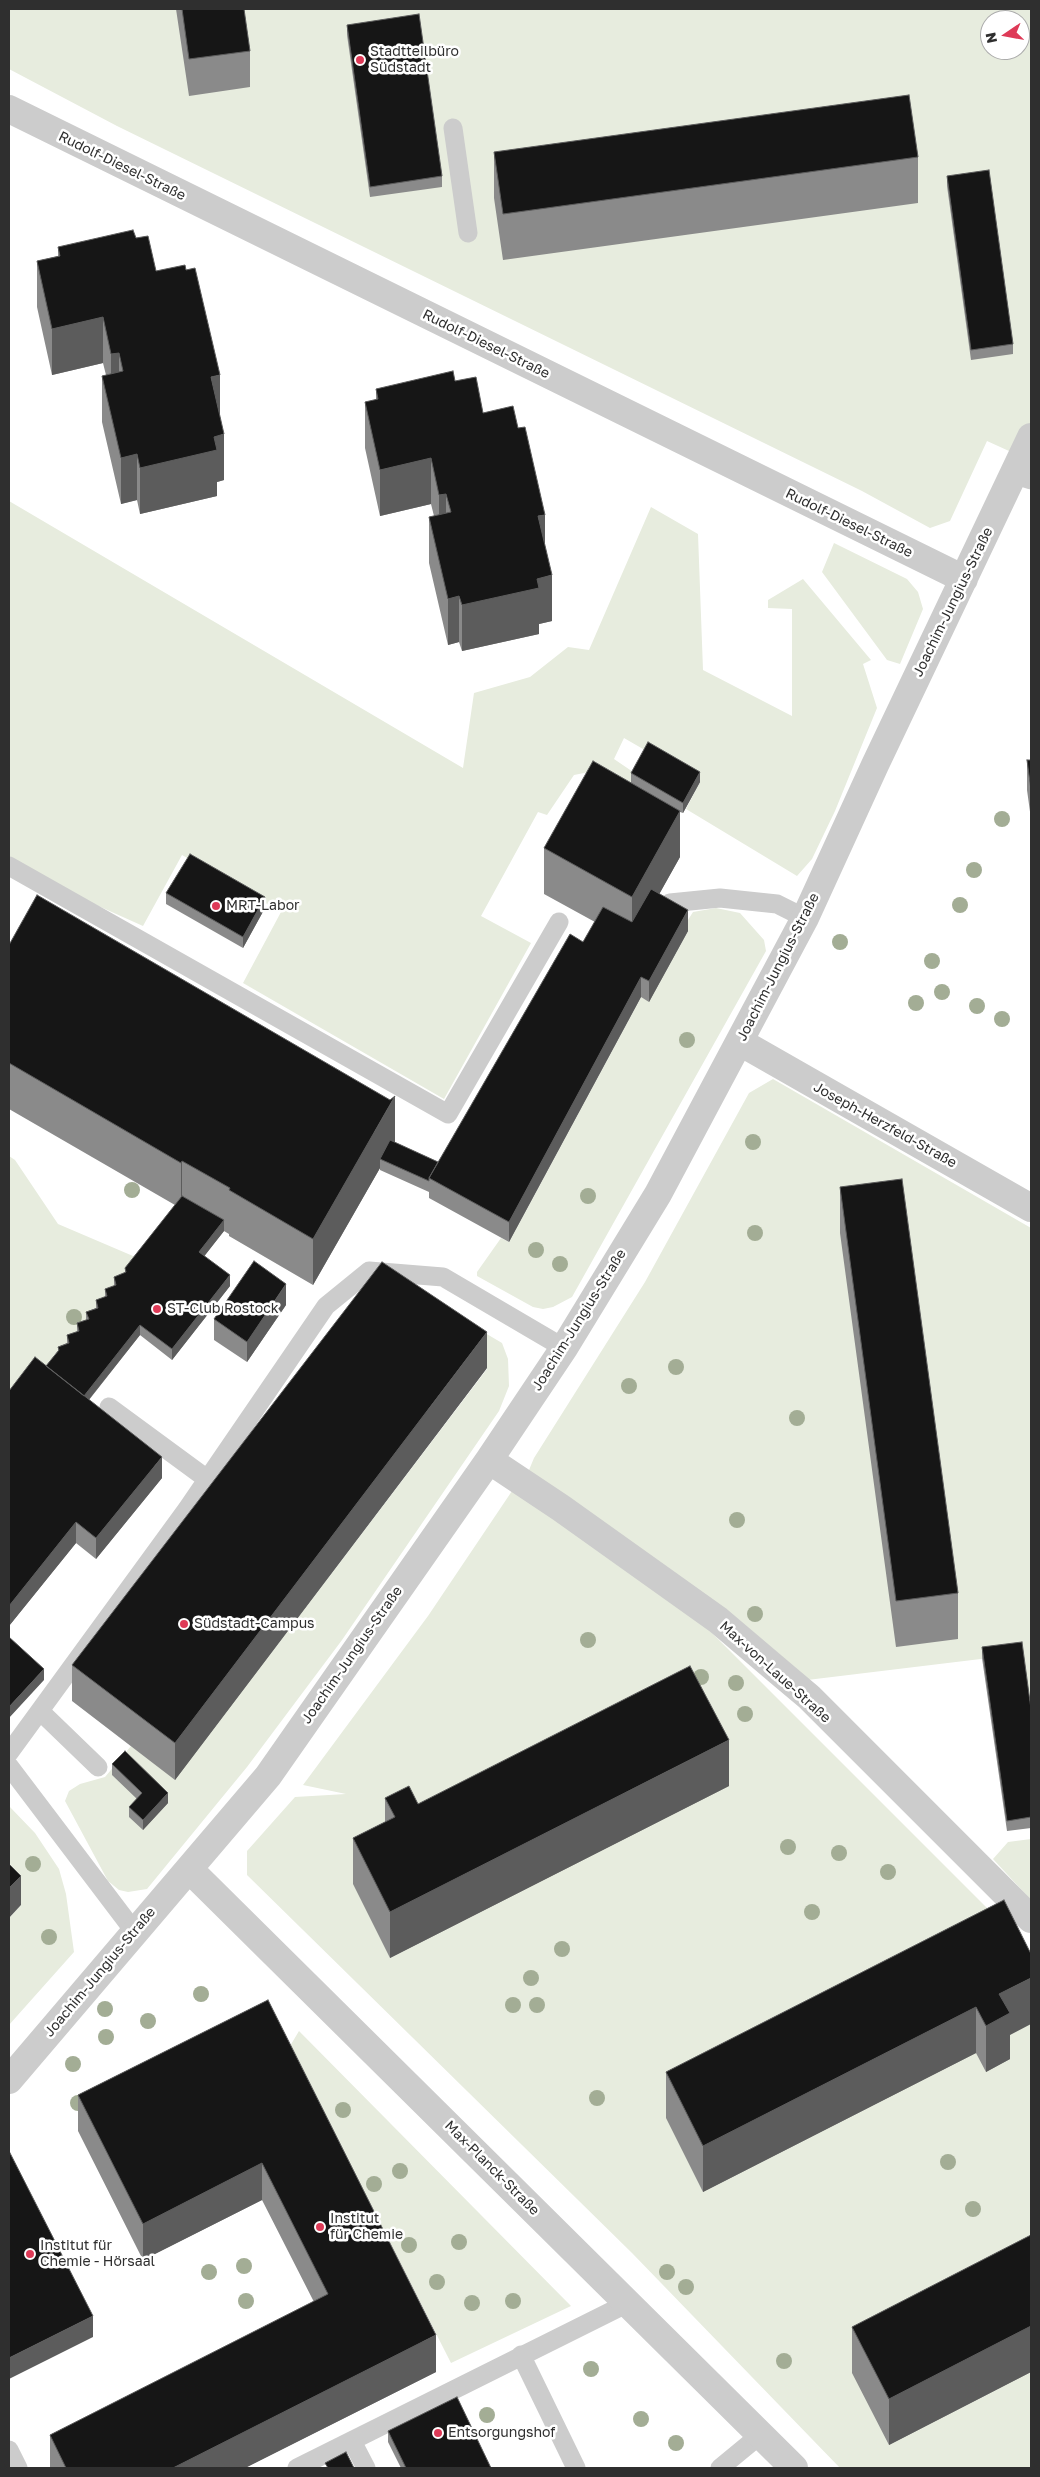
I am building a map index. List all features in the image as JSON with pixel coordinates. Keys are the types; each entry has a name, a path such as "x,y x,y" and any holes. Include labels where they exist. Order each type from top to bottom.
{"street":[{"name":"Rudolf-Diesel-Straße","path":"9,109 964,579"},
{"name":"Joachim-Jungius-Straße","path":"9,2080 268,1776 489,1460 564,1348 658,1194 805,918 875,765 964,579 1023,477 1031,437"},
{"name":"Joseph-Herzfeld-Straße","path":"740,1042 1031,1208"},
{"name":"Max-von-Laue-Straße","path":"489,1460 561,1508 718,1620 809,1697 1031,1919"},
{"name":"Max-Planck-Straße","path":"189,1868 794,2468"}],"lane":[{"path":"453,128 468,233"},
{"path":"9,866 448,1114 559,922"},
{"path":"670,903 720,898 777,904 805,918"},
{"path":"9,1753 194,1514 207,1479 326,1306 369,1271 443,1277 564,1348"},
{"path":"109,1407 207,1479"},
{"path":"40,1711 98,1767"},
{"path":"9,1766 134,1931"},
{"path":"297,2468 628,2303"},
{"path":"521,2355 576,2468"},
{"path":"720,2468 760,2435"},
{"path":"352,2441 366,2468"}],"shaded area":[{"path":"9,9 1031,9 1031,461 987,441 950,521 930,528 862,491 117,126 9,69"},
{"path":"9,501 463,768 474,693 530,677 568,647 589,650 651,507 698,534 703,670 792,716 792,609 768,608 768,600 803,579 871,660 863,664 877,708 835,811 812,859 797,876 686,809 700,782 624,738 614,759 636,774 631,784 599,770 574,775 547,815 538,812 481,916 531,943 444,1099 243,983 281,912 182,855 143,926 9,866"},
{"path":"834,543 907,579 918,592 923,609 900,664 887,660 822,572"},
{"path":"716,908 740,913 764,940 766,951 572,1297 553,1307 543,1309 533,1307 477,1276 477,1272 501,1238 509,1242 641,997 649,1001 688,931 683,928 693,912"},
{"path":"773,1079 1031,1228 1031,1719 1022,1654 799,1681 542,1488 529,1470 534,1458 645,1282 749,1093"},
{"path":"9,1156 15,1160 58,1224 140,1259 107,1307 9,1412"},
{"path":"480,1330 502,1343 508,1359 509,1386 499,1411 342,1640 247,1767 147,1889 128,1892 119,1890 108,1881 65,1801 69,1791 80,1784 105,1777 131,1746 175,1779 487,1369"},
{"path":"512,1491 691,1612 1031,1952 1031,2468 840,2468 632,2253 247,1875 247,1851 295,1797 346,1794 303,1785 428,1616"},
{"path":"9,1806 35,1833 59,1869 66,1894 74,1952 9,2025 9,1918 21,1905 9,1894"},
{"path":"1031,1839 1031,1900 993,1859 1008,1842"},
{"path":"299,2031 571,2306 451,2363 290,2046"}],"building":[{"path":"182,9 244,9 250,51 189,59"},
{"path":"419,14 442,176 370,187 347,25"},
{"path":"909,95 918,157 503,214 494,152"},
{"path":"989,170 1013,344 971,350 947,176"},
{"path":"133,230 136,238 148,236 156,271 185,265 186,270 195,268 220,375 211,377 224,434 214,437 217,450 140,468 137,454 121,458 102,376 123,371 119,353 111,354 103,317 52,329 37,261 60,256 58,247"},
{"path":"453,371 455,381 476,377 483,413 513,406 518,428 525,427 545,515 538,516 552,575 537,579 539,588 462,605 459,596 448,599 429,517 451,512 446,494 439,495 431,458 380,470 365,402 378,399 376,389"},
{"path":"648,742 700,772 683,803 631,773"},
{"path":"1027,760 1031,760 1031,790"},
{"path":"593,761 680,811 632,897 544,848"},
{"name":"MRT-Labor","path":"190,854 265,897 243,937 166,893"},
{"path":"651,889 688,910 649,981 641,977 509,1222 429,1178 570,934 583,942 603,907 632,922"},
{"path":"37,895 390,1100 395,1096 313,1239 229,1190 230,1188 182,1161 181,1163 9,1063 9,945"},
{"path":"390,1140 438,1162 429,1181 380,1159"},
{"path":"902,1179 958,1593 896,1601 840,1187"},
{"name":"ST-Club Rostock","path":"182,1196 224,1220 199,1252 230,1275 172,1349 140,1325 84,1396 46,1366 59,1350 58,1347 69,1343 67,1335 79,1331 77,1323 89,1319 86,1312 98,1308 96,1300 107,1296 105,1289 116,1285 114,1277 126,1272 125,1268"},
{"path":"254,1261 286,1284 247,1342 214,1319"},
{"path":"382,1262 487,1332 175,1743 72,1665"},
{"path":"35,1357 162,1457 96,1538 76,1522 9,1606 9,1391"},
{"path":"9,1637 44,1669 9,1707"},
{"path":"1022,1642 1031,1709 1031,1817 1007,1821 982,1647"},
{"path":"690,1666 729,1740 390,1912 353,1838 395,1817 385,1798 409,1786 418,1804"},
{"path":"125,1751 168,1793 143,1820 129,1807 142,1793 112,1764"},
{"path":"9,1864 21,1876 9,1888"},
{"path":"1004,1900 1031,1954 1031,1978 999,1994 1010,2013 986,2026 976,2007 703,2146 666,2072"},
{"name":"Institut für Chemie","path":"268,2000 436,2335 173,2468 66,2468 50,2435 328,2294 262,2163 143,2224 78,2095"},
{"name":"Institut für Chemie - Hörsaal","path":"9,2151 93,2316 9,2358"},
{"path":"1031,2235 1031,2326 889,2399 852,2327"},
{"name":"Entsorgungshof","path":"457,2397 491,2468 406,2468 388,2431"},
{"path":"346,2452 354,2468 328,2468 325,2463"}],"place":[{"name":"Stadtteilbüro Südstadt","path":"360,60"},
{"name":"MRT-Labor","path":"216,906"},
{"name":"ST-Club Rostock","path":"157,1309"},
{"name":"Südstadt-Campus","path":"184,1624"},
{"name":"Institut für Chemie","path":"320,2227"},
{"name":"Institut für Chemie - Hörsaal","path":"30,2254"},
{"name":"Entsorgungshof","path":"438,2433"}]}
